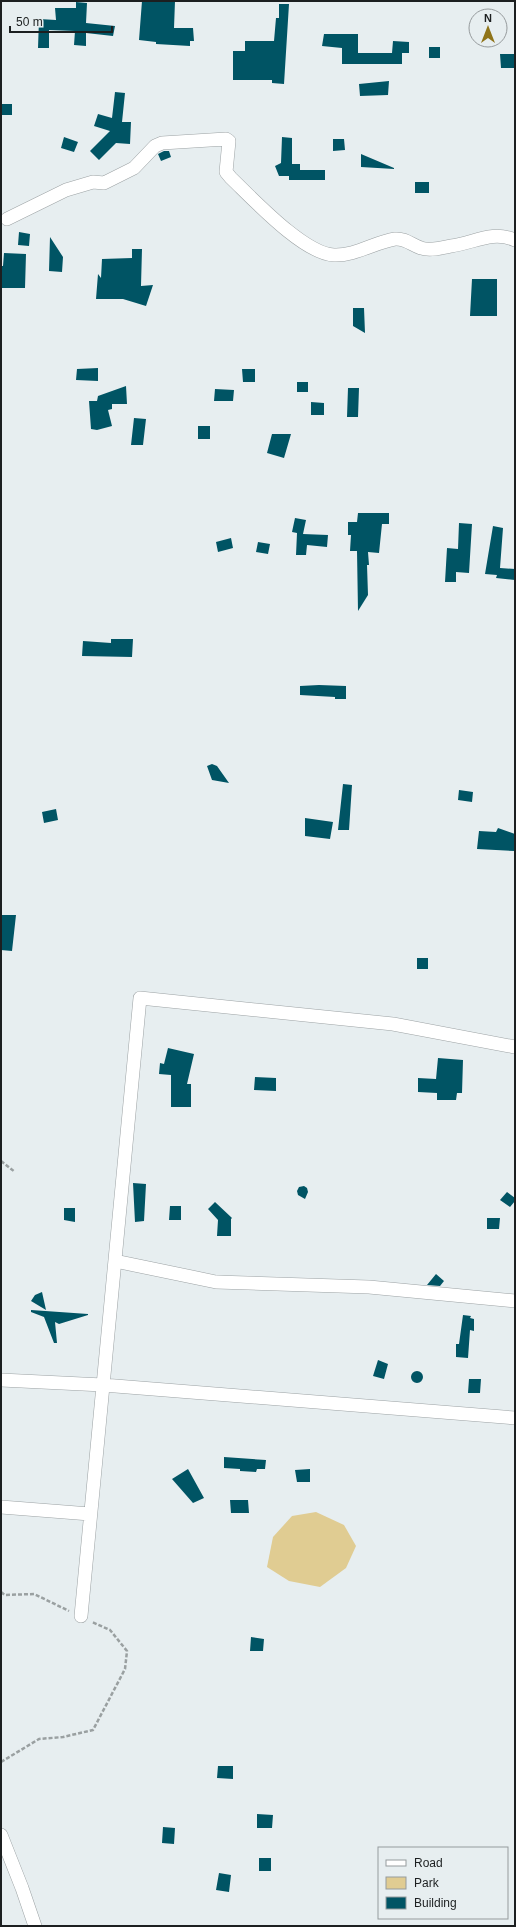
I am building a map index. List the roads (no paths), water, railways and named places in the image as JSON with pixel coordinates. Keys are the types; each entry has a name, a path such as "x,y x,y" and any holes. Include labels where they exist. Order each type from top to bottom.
{"street":[{"path":"7,219 66,190 93,182 104,183 134,168 155,146 162,143 226,139 229,141 226,172 230,178 301,241 314,249 334,255 360,250 397,239 408,242 422,249 456,245 492,236 505,236 515,240"},
{"path":"81,1616 140,998 392,1024 515,1047"},
{"path":"114,1261 216,1282 369,1287 515,1301"},
{"path":"1,1380 103,1385 515,1418"},
{"path":"1,1507 90,1514"},
{"path":"1,1835 35,1926"}]}
